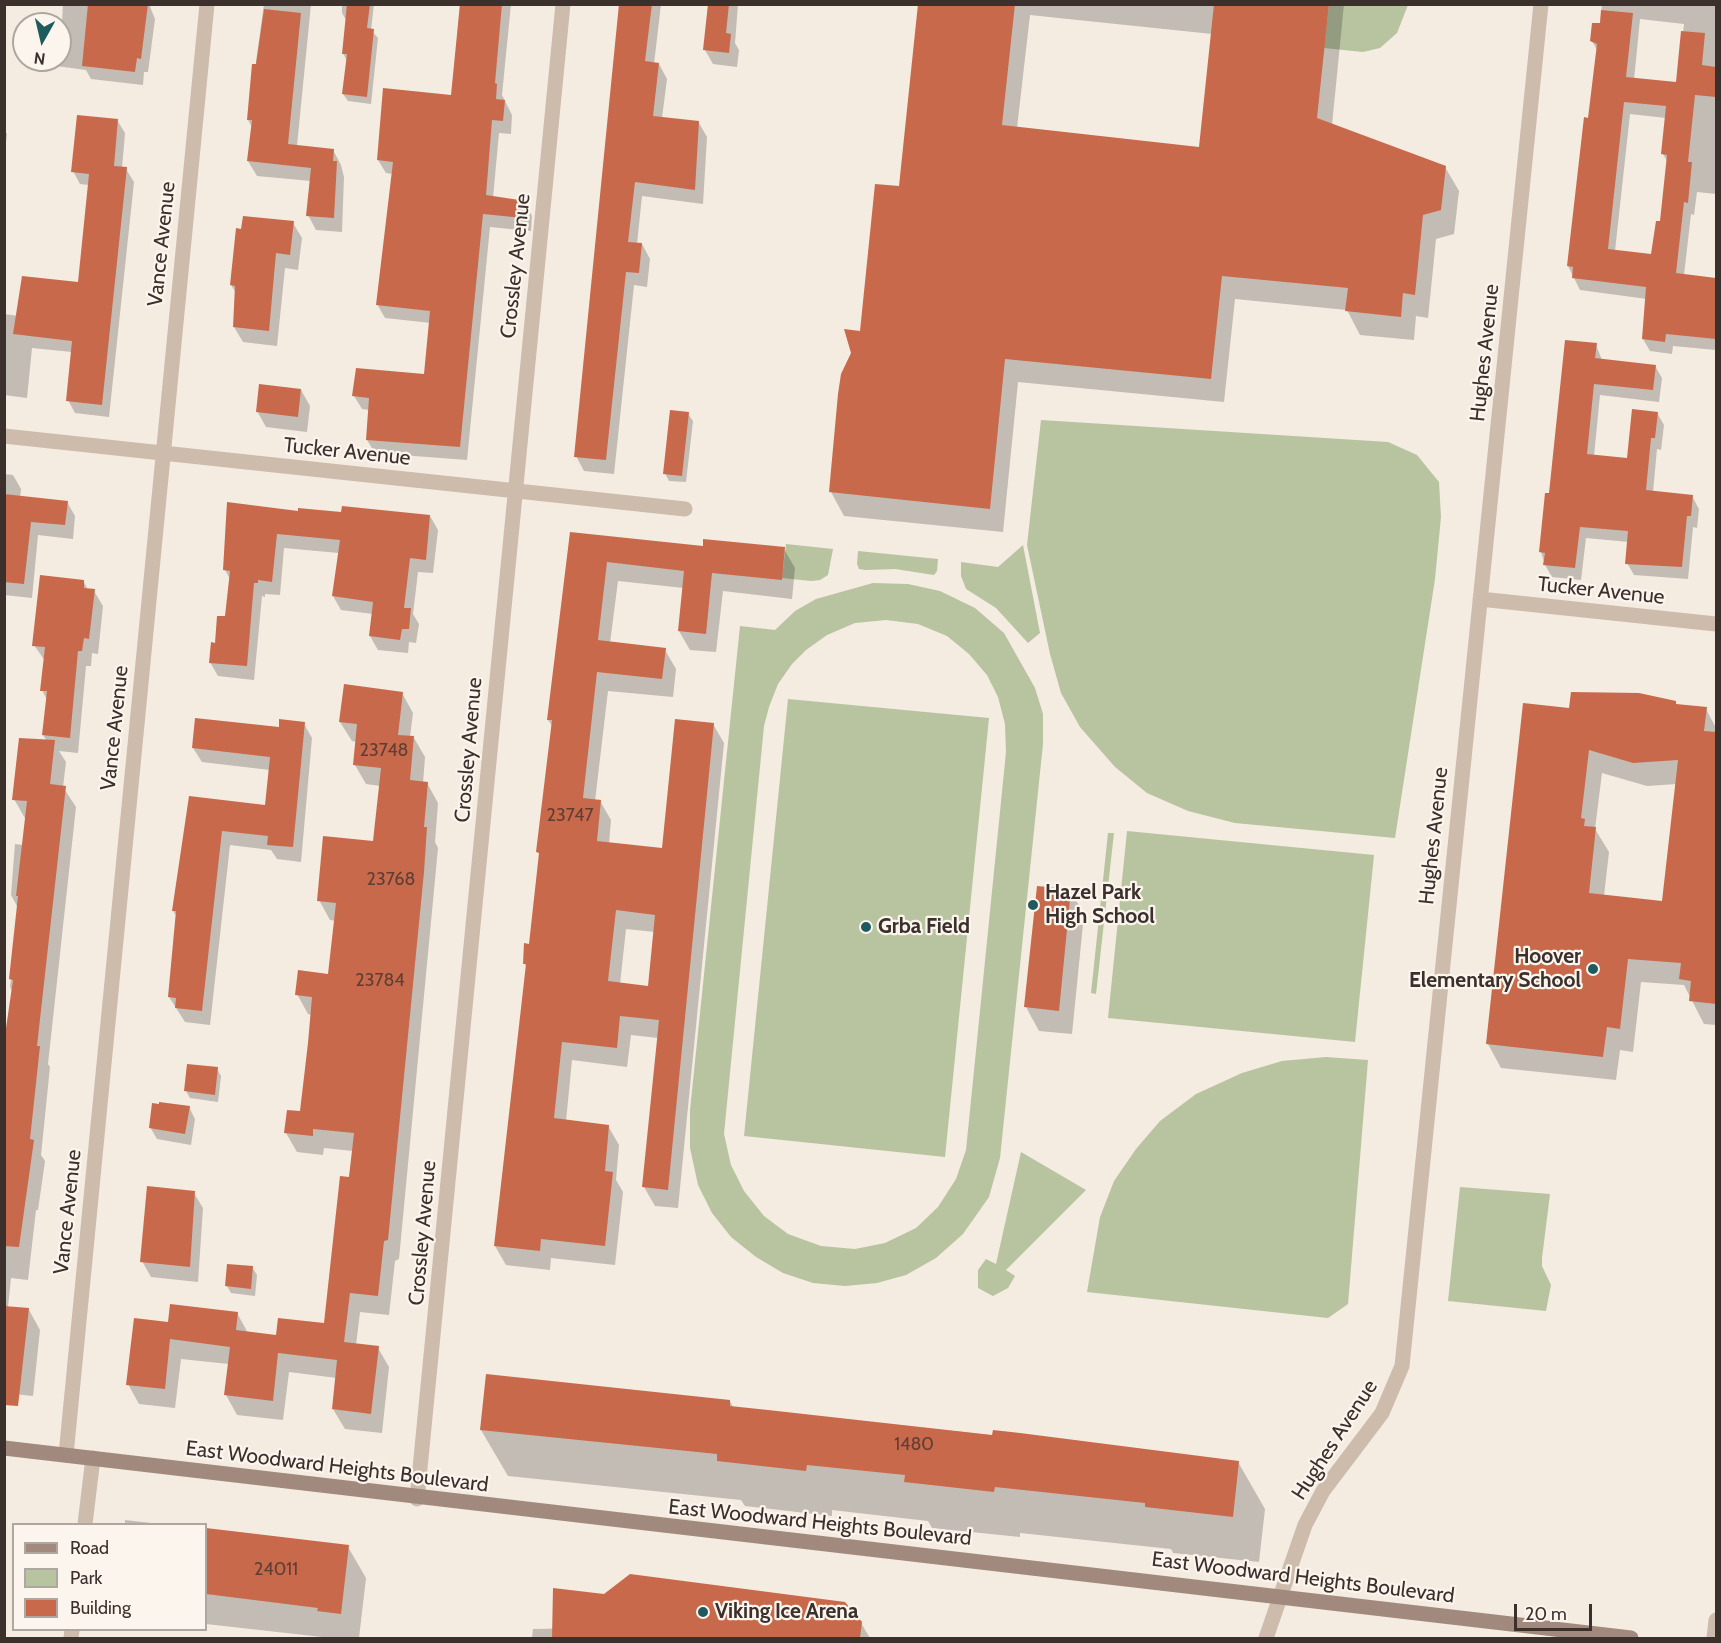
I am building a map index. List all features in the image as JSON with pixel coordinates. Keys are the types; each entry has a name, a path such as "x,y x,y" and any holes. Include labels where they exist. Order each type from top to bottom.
{"street":[{"name":"Vance Avenue","path":"66,1455 207,4"},
{"name":"Crossley Avenue","path":"417,1498 563,4"},
{"name":"Hughes Avenue","path":"1266,1638 1309,1517 1323,1491 1382,1413 1402,1366 1541,4"},
{"name":"Tucker Avenue","path":"4,436 685,509"},
{"name":"Tucker Avenue","path":"1480,599 1716,624"},
{"name":"East Woodward Heights Boulevard","path":"4,1449 1631,1638"},
{"path":"85,1523 93,1458"},
{"path":"1714,1638 1716,1620"}],"green space":[{"path":"1329,5 1408,5 1397,33 1380,48 1363,52 1324,48"},
{"path":"1041,420 1388,442 1417,455 1439,482 1441,517 1435,579 1395,838 1235,823 1188,811 1147,793 1115,767 1080,727 1061,693 1050,654 1027,545"},
{"path":"786,544 833,549 828,575 820,580 811,581 782,578"},
{"path":"1023,545 1040,633 1028,643 996,608 966,589 961,576 961,562 998,567"},
{"path":"858,551 938,559 937,571 934,575 895,569 859,569"},
{"path":"873,583 908,584 940,591 975,608 1004,633 1035,688 1043,714 1043,744 1000,1158 989,1197 963,1234 936,1258 906,1275 877,1283 845,1286 813,1283 783,1273 756,1257 731,1237 712,1213 698,1185 690,1148 690,1110 740,626 775,630 795,611 816,599","holes":["886,620 918,624 947,636 969,654 987,675 998,697 1005,724 1006,752 966,1150 956,1179 938,1207 916,1228 885,1243 855,1249 821,1246 788,1234 764,1216 744,1191 731,1165 724,1134 764,726 778,684 792,664 806,650 827,635 855,623"]},
{"name":"Grba Field","path":"788,699 989,718 945,1157 744,1136"},
{"path":"1127,831 1374,855 1355,1042 1108,1018"},
{"path":"1108,833 1114,833 1096,994 1091,993"},
{"path":"1326,1057 1368,1060 1348,1304 1328,1318 1087,1292 1100,1217 1114,1181 1136,1149 1160,1121 1196,1094 1242,1073 1282,1061"},
{"path":"1021,1152 1086,1190 1006,1270 1015,1276 1008,1288 993,1296 978,1288 978,1270 986,1259 996,1264"},
{"path":"1460,1187 1550,1194 1542,1258 1542,1266 1551,1285 1546,1311 1448,1301"}],"building":[{"path":"88,4 148,4 141,59 137,58 135,72 82,66"},
{"path":"347,4 370,4 367,28 374,29 367,97 342,94 347,54 342,54"},
{"path":"460,4 502,4 495,83 497,84 496,99 505,100 503,121 492,120 486,195 526,201 523,218 483,214 460,447 366,440 369,398 352,396 356,368 424,374 430,311 376,305 393,162 377,160 383,88 451,95"},
{"path":"619,4 652,4 645,61 659,63 653,116 699,121 695,190 635,182 628,242 642,243 639,273 626,272 606,460 574,457"},
{"path":"708,4 729,4 726,33 731,34 729,53 703,50"},
{"path":"918,4 1015,4 1002,125 1199,147 1214,4 1329,4 1317,118 1446,166 1441,210 1423,215 1415,295 1403,293 1401,317 1345,311 1348,288 1222,276 1211,379 1005,359 990,509 829,492 841,374 851,353 844,329 860,331 875,184 899,186"},
{"path":"264,9 301,13 288,144 334,149 333,161 337,161 334,218 306,216 311,168 247,161 252,120 247,120 252,64 256,64"},
{"path":"1601,10 1633,13 1626,77 1676,82 1681,31 1705,33 1702,65 1716,67 1716,97 1695,95 1688,162 1692,162 1688,203 1684,202 1676,273 1716,278 1716,339 1666,334 1665,342 1642,339 1646,287 1572,278 1573,267 1567,266 1584,117 1588,118 1597,44 1590,41 1592,23 1600,23","holes":["1624,102 1666,106 1661,154 1667,155 1660,221 1656,221 1651,254 1608,249"]},
{"path":"77,115 118,119 114,166 127,167 102,405 66,401 72,341 13,334 22,276 78,282 89,174 71,172"},
{"path":"243,216 294,221 290,255 276,253 269,331 233,327 235,286 230,285 236,228 241,229"},
{"path":"1565,340 1597,343 1595,358 1656,365 1653,390 1594,384 1587,454 1627,458 1632,409 1658,412 1655,438 1651,438 1646,490 1693,495 1691,516 1687,516 1682,567 1625,564 1628,531 1580,527 1575,568 1543,565 1545,553 1539,552 1545,493 1549,493"},
{"path":"259,384 301,389 298,417 256,412"},
{"path":"670,410 689,412 682,476 663,474"},
{"path":"4,494 68,501 65,525 31,522 24,584 4,582"},
{"path":"227,502 298,511 298,508 341,512 342,506 430,515 426,560 410,558 404,608 411,608 409,629 402,629 400,640 369,636 373,602 332,596 340,540 277,534 272,582 258,580 258,583 254,583 247,666 209,663 211,642 215,643 217,616 225,616 230,571 223,570"},
{"path":"570,532 703,546 703,539 785,547 782,580 712,573 706,634 678,631 684,571 607,562 598,640 666,648 662,679 597,672 583,798 601,800 597,841 662,848 675,719 714,723 668,1190 642,1187 659,1020 620,1016 617,1048 562,1042 554,1118 609,1125 605,1171 613,1172 605,1246 541,1239 540,1251 494,1246 526,964 523,964 524,943 529,944 539,853 536,852 552,720 547,720","holes":["616,910 655,915 648,986 608,981"]},
{"path":"40,575 84,580 84,588 95,589 89,639 84,638 82,651 78,651 70,738 42,735 47,691 40,691 45,647 32,646"},
{"path":"344,684 403,692 398,735 414,736 410,780 428,782 424,827 427,827 424,872 388,1240 384,1241 378,1296 350,1293 344,1342 379,1346 371,1414 332,1409 337,1360 278,1353 273,1401 224,1395 230,1347 170,1339 165,1389 126,1385 134,1318 168,1322 170,1304 238,1312 236,1330 276,1335 278,1318 324,1323 340,1176 349,1177 354,1133 313,1129 313,1136 284,1133 287,1110 300,1111 312,997 295,995 298,970 328,974 336,903 317,901 323,836 373,841 381,768 353,765 357,724 339,722"},
{"path":"1571,692 1639,693 1676,701 1676,704 1707,707 1704,731 1716,732 1716,1004 1689,1001 1691,981 1679,979 1681,963 1628,959 1620,1029 1607,1027 1603,1057 1486,1044 1523,703 1569,708","holes":["1589,750 1633,763 1678,760 1662,901 1589,893 1596,827 1584,826 1585,819 1581,818"]},
{"path":"195,718 279,727 279,719 305,722 293,847 267,845 268,836 222,831 202,1011 175,1008 176,998 168,997 176,911 172,911 189,796 265,805 270,757 192,748"},
{"path":"19,738 55,740 50,784 66,786 37,1046 40,1046 30,1139 34,1140 19,1247 4,1246 4,1042 13,980 9,979 27,801 12,800"},
{"path":"1037,886 1071,889 1059,1011 1024,1007"},
{"path":"187,1064 218,1067 215,1095 184,1091"},
{"path":"159,1102 190,1106 185,1134 149,1128 152,1103 159,1104"},
{"path":"147,1186 195,1191 190,1267 140,1262"},
{"path":"227,1264 253,1266 251,1289 225,1286"},
{"path":"4,1306 29,1308 18,1406 4,1405"},
{"path":"486,1374 730,1400 730,1406 992,1435 993,1430 1239,1461 1233,1517 1145,1507 1145,1503 995,1487 994,1492 904,1482 905,1475 807,1465 806,1471 717,1461 717,1454 480,1430"},
{"path":"207,1528 349,1545 341,1614 317,1611 318,1608 207,1594"},
{"name":"Viking Ice Arena","path":"630,1574 845,1602 862,1622 860,1638 552,1638 553,1588 604,1594"}],"place":[{"name":"Hazel Park High School","path":"1033,905"},
{"name":"Grba Field","path":"866,927"},
{"name":"Hoover Elementary School","path":"1593,969"},
{"name":"Viking Ice Arena","path":"703,1612"}]}
